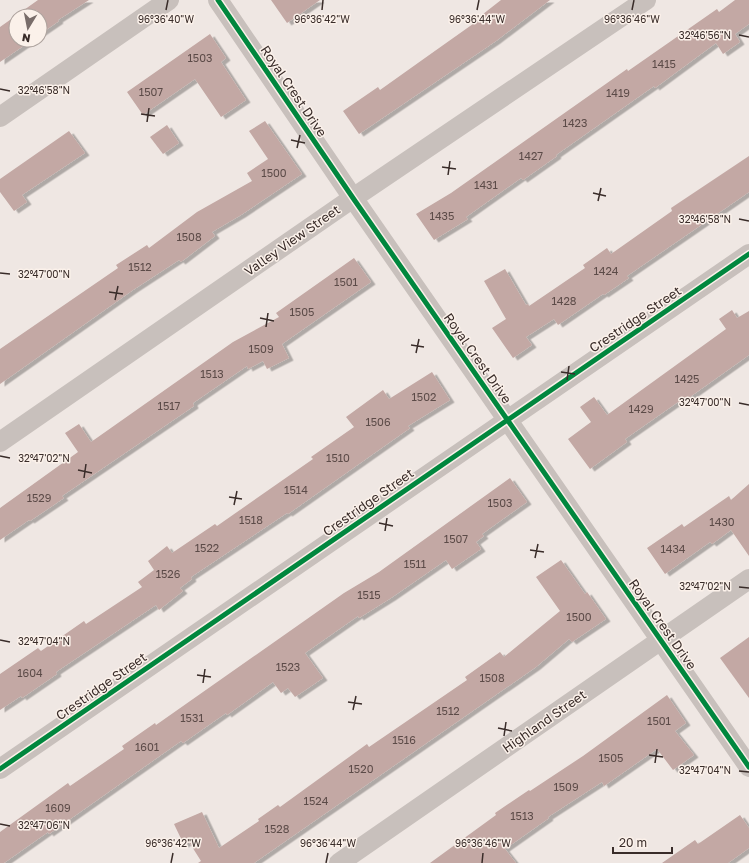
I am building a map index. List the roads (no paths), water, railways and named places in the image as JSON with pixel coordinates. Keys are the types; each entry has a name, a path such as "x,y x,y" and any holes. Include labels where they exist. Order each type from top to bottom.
{"street":[{"path":"0,117 169,0"},
{"name":"Royal Crest Drive","path":"218,0 353,198 749,766"},
{"name":"Valley View Street","path":"0,442 353,198 646,0"},
{"name":"Crestridge Street","path":"0,769 749,254"},
{"name":"Highland Street","path":"339,863 749,579"}]}
